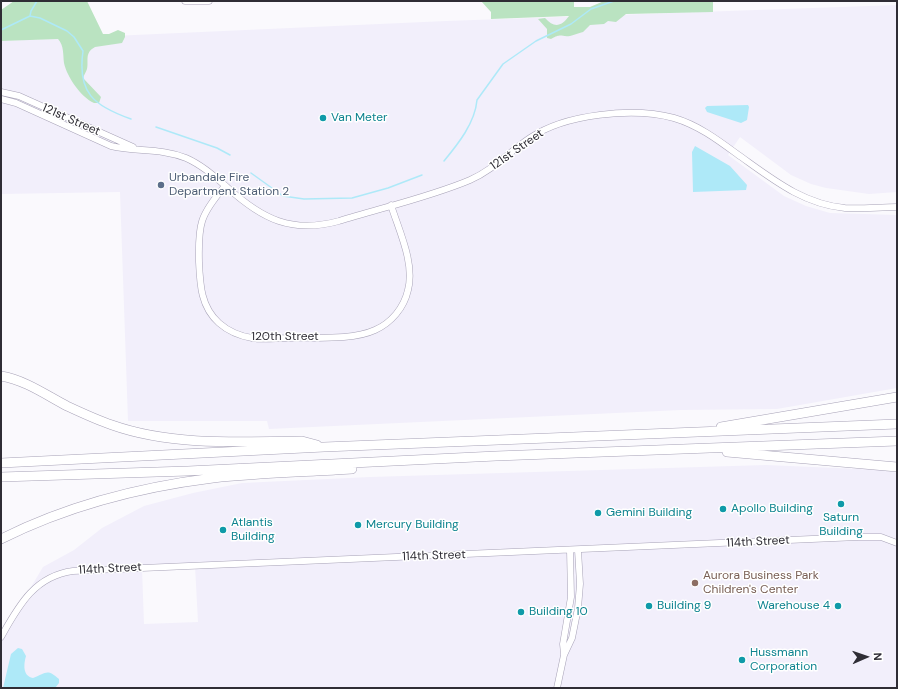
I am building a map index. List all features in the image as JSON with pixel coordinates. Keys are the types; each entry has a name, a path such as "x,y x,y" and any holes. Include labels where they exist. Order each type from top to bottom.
{"highway":[{"path":"1,376 20,382 88,416 113,426 145,434 176,439 302,442 324,447"},
{"path":"683,433 897,397"},
{"path":"1,463 324,447 897,424"},
{"path":"1,479 496,456 897,441"},
{"path":"686,448 897,467"},
{"path":"1,539 75,509 133,492 172,484 214,478 424,464 496,456"}],"street":[{"path":"185,1 209,1"},
{"name":"121st Street","path":"1,92 19,96 140,150"},
{"name":"121st Street","path":"1,99 16,103 111,146 166,152 186,158 204,168 250,207 264,216 298,226 330,224 458,184 481,175 501,162 529,138 557,124 586,117 641,114 662,115 684,121 717,140 788,190 810,200 845,208 897,207"},
{"name":"120th Street","path":"225,186 208,206 199,227 199,280 202,296 210,313 225,328 240,336 254,339 354,336 376,330 389,322 400,310 409,289 409,264 391,205"},
{"name":"114th Street","path":"1,637 21,602 28,594 44,581 67,572 858,537 881,538 897,543"},
{"path":"557,688 564,655 564,644 571,597 570,550"},
{"path":"564,655 572,638 578,608 580,584 578,550"}],"shaded area":[{"path":"897,5 897,192 869,194 826,188 811,184 791,175 740,137 728,155 784,196 806,206 830,213 897,215 897,388 777,409 681,410 269,429 267,421 128,421 120,192 1,194 1,41 446,21"},
{"path":"766,465 883,470 897,473 897,688 1,688 1,637 43,567 74,550 102,528 144,506 193,493 242,483 370,477","holes":["195,566 198,622 144,624 142,568"]}],"green space":[{"path":"14,1 87,1 103,34 109,34 118,30 125,33 122,43 95,47 88,54 87,69 83,78 101,97 99,103 94,103 84,96 71,80 64,63 62,47 58,39 1,41 1,10"},
{"path":"481,1 574,1 574,7 590,7 604,1 713,1 713,12 626,14 616,22 608,21 604,24 590,25 583,32 570,36 559,36 551,39 547,38 547,29 538,19 545,18 554,25 557,25 566,20 569,16 491,19 491,12"}],"water":[{"path":"748,105 747,120 741,123 707,112 705,108 707,106"},
{"path":"695,146 730,166 747,185 746,190 693,192 692,152"},
{"path":"18,648 22,649 26,656 24,666 27,675 33,678 46,672 52,674 59,679 59,683 55,688 3,688 11,654"}],"waterway":[{"path":"30,16 31,11 37,1"},
{"path":"444,161 465,133 476,109 477,100 503,64 536,41 571,24 591,9 614,1"},
{"path":"1,30 30,16 40,18 67,31 74,37 83,51 83,78 86,88 91,96 107,109 131,119"},
{"path":"156,127 217,148 230,155"},
{"path":"251,173 283,196 304,199 352,198 388,188 422,175"}],"place":[{"name":"Van Meter","path":"323,118"},
{"name":"Urbandale Fire Department Station 2","path":"161,185"},
{"name":"Saturn Building","path":"841,504"},
{"name":"Apollo Building","path":"723,509"},
{"name":"Gemini Building","path":"598,513"},
{"name":"Mercury Building","path":"358,525"},
{"name":"Atlantis Building","path":"223,530"},
{"name":"Aurora Business Park Children's Center","path":"695,583"},
{"name":"Building 9","path":"649,606"},
{"name":"Warehouse 4","path":"838,606"},
{"name":"Building 10","path":"521,612"},
{"name":"Hussmann Corporation","path":"742,660"}]}
